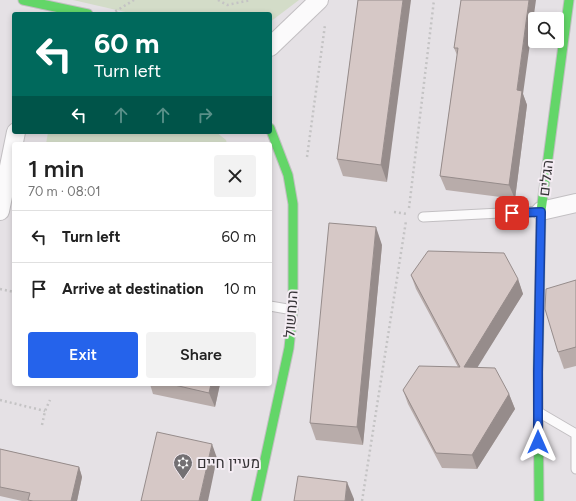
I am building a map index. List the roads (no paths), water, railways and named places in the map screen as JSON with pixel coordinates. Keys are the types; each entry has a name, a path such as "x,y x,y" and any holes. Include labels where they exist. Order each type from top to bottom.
{"street":[{"path":"23,0 42,9 70,12"},
{"path":"272,45 318,0"},
{"name":"הגלים","path":"539,501 538,372 541,212 569,0"},
{"name":"הנחשול","path":"256,501 289,348 293,310 293,204 288,175 272,132"},
{"path":"0,211 12,152"},
{"path":"541,212 576,202"}],"lane":[{"path":"423,217 541,212"},
{"path":"272,306 293,310"},
{"path":"538,412 576,434 576,469"}],"place":[{"name":"מעיין חיים","path":"183,480"}]}
